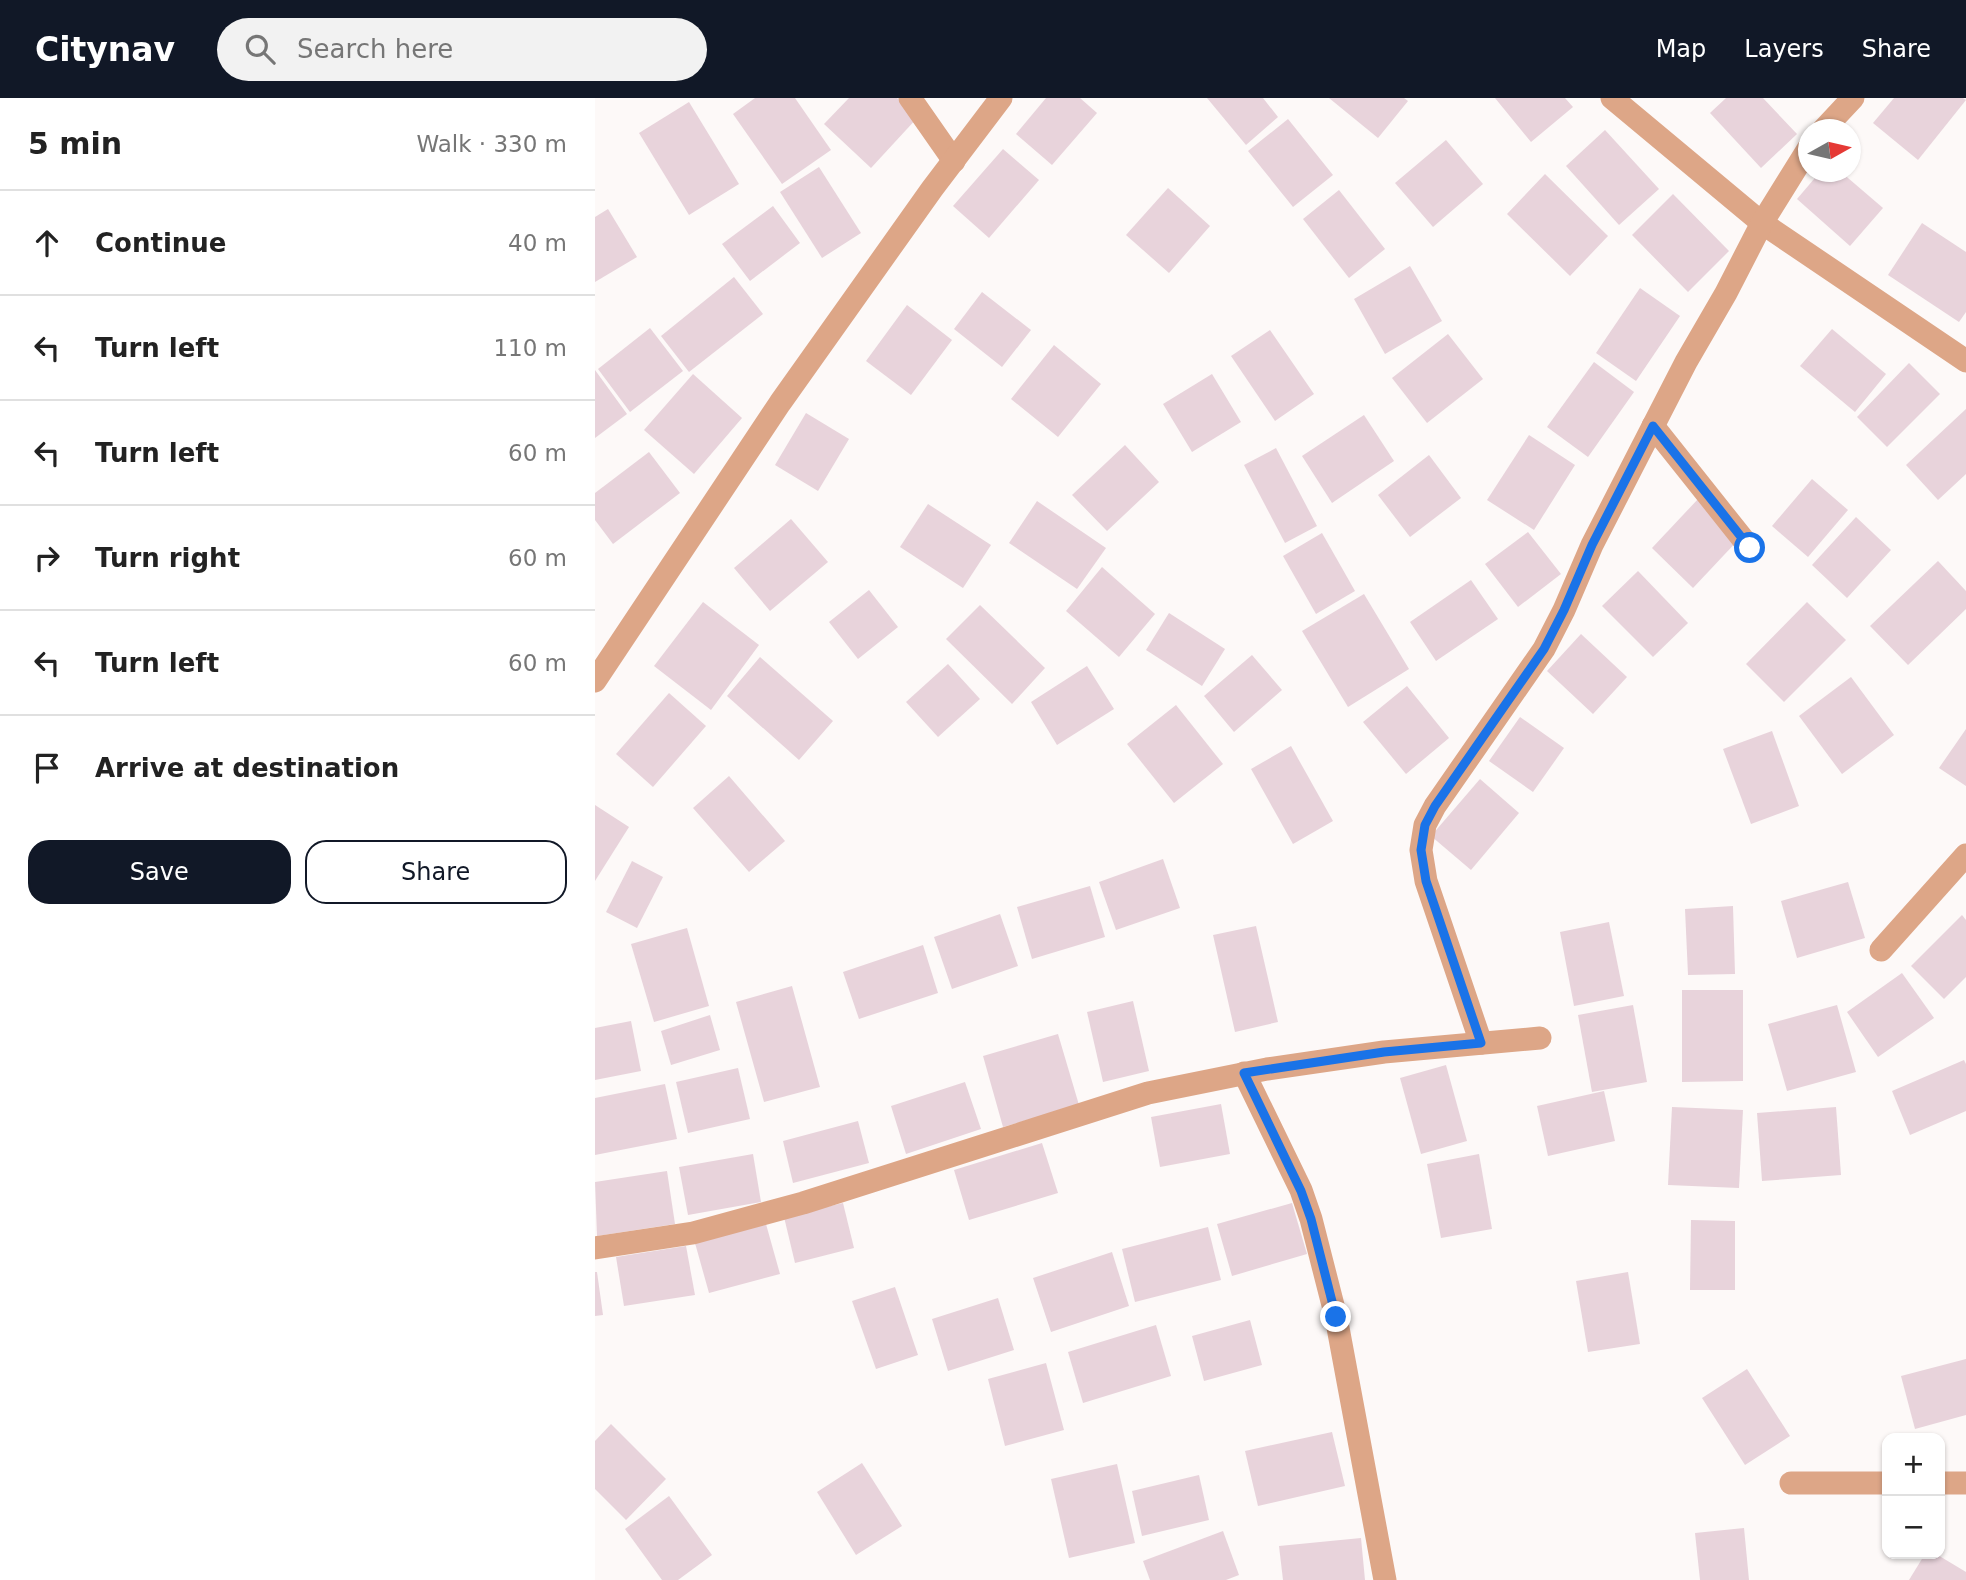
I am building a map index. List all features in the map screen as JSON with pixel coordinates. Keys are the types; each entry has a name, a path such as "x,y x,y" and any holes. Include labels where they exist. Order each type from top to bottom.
{"street":[{"path":"910,98 954,161"},
{"path":"595,681 780,403 1001,98"},
{"path":"1612,98 1762,223 1966,361"},
{"path":"1833,119 1853,98"},
{"path":"1481,1043 1426,881 1421,850 1425,825 1435,806 1544,649 1592,545 1686,362 1762,223 1798,165"},
{"path":"1653,426 1750,548"},
{"path":"1881,950 1966,855"},
{"path":"595,1248 693,1233 803,1203 1148,1093 1244,1073 1384,1052 1540,1038"},
{"path":"1244,1073 1301,1191 1311,1219 1336,1317 1385,1580"},
{"path":"1791,1483 1882,1483"},
{"path":"1945,1483 1966,1483"}],"building":[{"path":"755,98 795,98 831,150 782,184 733,114"},
{"path":"849,98 897,98 918,117 871,168 824,124"},
{"path":"1046,98 1080,98 1097,113 1052,165 1016,134"},
{"path":"1207,98 1263,98 1278,117 1246,145"},
{"path":"1329,98 1404,98 1408,101 1378,138"},
{"path":"1495,98 1565,98 1573,107 1531,142"},
{"path":"1726,98 1763,98 1797,134 1761,168 1710,113"},
{"path":"1894,98 1966,100 1918,160 1873,123"},
{"path":"689,102 739,184 689,215 639,133"},
{"path":"1288,119 1333,175 1293,207 1248,151"},
{"path":"1605,130 1659,189 1619,225 1566,166"},
{"path":"1446,140 1483,184 1433,227 1395,183"},
{"path":"1003,149 1039,180 989,238 953,206"},
{"path":"819,167 861,233 822,258 780,192"},
{"path":"1545,174 1608,236 1570,276 1507,214"},
{"path":"1811,182 1853,182 1883,208 1850,246 1797,199"},
{"path":"1168,188 1210,226 1169,273 1126,235"},
{"path":"1339,190 1385,249 1349,278 1303,219"},
{"path":"1673,194 1729,251 1688,292 1632,235"},
{"path":"773,206 800,243 750,281 722,244"},
{"path":"608,209 637,257 595,282 595,217"},
{"path":"1922,223 1966,252 1966,312 1959,322 1888,275"},
{"path":"1410,266 1442,321 1385,354 1354,299"},
{"path":"734,277 763,314 689,372 661,336"},
{"path":"1640,288 1680,316 1636,381 1596,353"},
{"path":"982,292 1031,330 1002,367 954,329"},
{"path":"907,305 952,340 911,395 866,361"},
{"path":"650,328 683,371 630,412 598,369"},
{"path":"1832,329 1886,374 1855,412 1800,366"},
{"path":"1270,330 1314,394 1275,421 1231,356"},
{"path":"1448,334 1483,379 1427,423 1392,378"},
{"path":"1054,345 1101,384 1058,437 1011,399"},
{"path":"1594,362 1634,392 1588,457 1547,427"},
{"path":"1909,363 1940,394 1887,447 1857,417"},
{"path":"595,370 627,414 595,438"},
{"path":"693,374 742,418 694,474 644,430"},
{"path":"1212,374 1241,422 1192,452 1163,404"},
{"path":"1966,409 1966,474 1938,500 1906,465"},
{"path":"806,413 849,439 818,491 775,465"},
{"path":"1364,415 1394,461 1332,503 1302,456"},
{"path":"1529,435 1575,465 1534,530 1487,500"},
{"path":"1125,445 1159,482 1107,531 1072,495"},
{"path":"1276,448 1317,526 1285,543 1244,465"},
{"path":"649,452 680,493 613,544 595,520 595,493"},
{"path":"1429,455 1461,498 1410,537 1378,495"},
{"path":"1812,479 1848,510 1808,557 1772,526"},
{"path":"1699,498 1740,538 1693,588 1652,548"},
{"path":"1037,501 1106,548 1077,589 1009,543"},
{"path":"928,504 991,545 963,588 900,547"},
{"path":"1856,517 1891,550 1847,598 1812,565"},
{"path":"791,519 828,562 770,611 734,568"},
{"path":"1528,532 1561,574 1518,607 1485,564"},
{"path":"1322,533 1355,591 1316,614 1283,556"},
{"path":"1938,561 1966,591 1966,609 1908,665 1870,626"},
{"path":"1102,567 1155,614 1119,657 1066,611"},
{"path":"1638,571 1688,623 1653,657 1602,606"},
{"path":"1471,580 1498,619 1436,661 1410,622"},
{"path":"869,590 898,627 858,659 829,622"},
{"path":"1364,594 1409,669 1348,707 1302,631"},
{"path":"703,602 759,645 711,710 654,666"},
{"path":"1807,602 1846,640 1784,702 1746,664"},
{"path":"980,605 1045,668 1012,704 946,639"},
{"path":"1169,613 1225,649 1202,686 1146,650"},
{"path":"1581,634 1627,677 1593,714 1547,671"},
{"path":"1252,655 1282,690 1234,732 1204,696"},
{"path":"760,657 833,721 799,760 727,696"},
{"path":"948,664 980,699 938,737 906,702"},
{"path":"1087,666 1114,709 1057,745 1031,702"},
{"path":"1851,677 1894,735 1842,774 1799,716"},
{"path":"1407,686 1449,738 1406,774 1363,722"},
{"path":"669,693 706,726 653,787 616,754"},
{"path":"1176,705 1223,764 1174,803 1127,744"},
{"path":"1520,717 1564,748 1533,792 1489,761"},
{"path":"1966,729 1966,786 1939,768"},
{"path":"1772,731 1799,806 1751,824 1723,749"},
{"path":"1291,746 1333,821 1293,844 1251,769"},
{"path":"729,776 785,841 749,872 693,808"},
{"path":"1480,779 1519,813 1471,870 1431,836"},
{"path":"595,805 629,827 595,881"},
{"path":"1163,859 1180,908 1116,930 1099,882"},
{"path":"632,861 663,877 637,928 606,912"},
{"path":"1848,882 1865,938 1797,958 1781,901"},
{"path":"1090,886 1105,937 1032,959 1017,907"},
{"path":"1733,906 1735,974 1688,975 1685,909"},
{"path":"1000,914 1018,966 952,989 934,937"},
{"path":"1962,915 1966,920 1966,977 1944,999 1911,966"},
{"path":"1609,922 1624,996 1574,1006 1560,932"},
{"path":"1256,926 1278,1022 1235,1032 1213,935"},
{"path":"687,928 709,1006 654,1022 631,944"},
{"path":"923,945 938,993 859,1019 843,972"},
{"path":"1902,973 1934,1018 1878,1057 1847,1012"},
{"path":"792,986 820,1087 764,1102 736,1002"},
{"path":"1682,990 1743,990 1743,1081 1682,1082"},
{"path":"1133,1001 1149,1071 1103,1082 1087,1012"},
{"path":"1633,1005 1647,1082 1592,1092 1578,1015"},
{"path":"1837,1005 1856,1072 1787,1091 1768,1024"},
{"path":"710,1015 720,1050 671,1065 661,1031"},
{"path":"631,1021 641,1071 595,1080 595,1028"},
{"path":"1058,1034 1079,1105 1003,1127 983,1056"},
{"path":"1964,1060 1966,1111 1910,1135 1892,1091"},
{"path":"1446,1065 1467,1141 1421,1154 1400,1078"},
{"path":"738,1068 750,1119 688,1133 676,1082"},
{"path":"965,1082 981,1129 906,1154 891,1106"},
{"path":"665,1084 677,1139 595,1155 595,1098"},
{"path":"1604,1091 1615,1141 1548,1156 1537,1106"},
{"path":"1221,1104 1230,1154 1160,1167 1151,1117"},
{"path":"1672,1107 1743,1110 1739,1188 1668,1185"},
{"path":"1836,1107 1841,1175 1762,1181 1757,1113"},
{"path":"858,1121 869,1163 793,1183 783,1141"},
{"path":"1042,1143 1058,1193 969,1220 954,1170"},
{"path":"753,1154 761,1202 688,1215 679,1167"},
{"path":"1479,1154 1492,1229 1441,1238 1427,1164"},
{"path":"667,1171 675,1224 597,1236 595,1182"},
{"path":"843,1203 854,1248 795,1263 784,1217"},
{"path":"1292,1203 1307,1254 1232,1276 1217,1224"},
{"path":"1691,1220 1735,1221 1735,1290 1690,1290"},
{"path":"766,1224 780,1274 709,1293 695,1243"},
{"path":"1208,1227 1221,1280 1135,1302 1122,1249"},
{"path":"686,1246 695,1295 624,1306 616,1257"},
{"path":"1112,1252 1129,1306 1051,1332 1033,1278"},
{"path":"595,1272 603,1315 595,1316"},
{"path":"1628,1272 1640,1344 1588,1352 1576,1281"},
{"path":"895,1287 918,1355 876,1369 852,1301"},
{"path":"998,1298 1014,1350 948,1371 932,1319"},
{"path":"1250,1320 1262,1365 1204,1381 1192,1336"},
{"path":"1156,1325 1171,1376 1083,1403 1068,1352"},
{"path":"1966,1359 1966,1415 1915,1429 1901,1376"},
{"path":"1046,1363 1064,1430 1005,1446 988,1379"},
{"path":"1747,1369 1790,1436 1745,1465 1702,1398"},
{"path":"611,1424 666,1479 626,1520 595,1489 595,1441"},
{"path":"1332,1432 1345,1486 1258,1506 1245,1451"},
{"path":"862,1463 902,1526 856,1555 817,1492"},
{"path":"1117,1464 1135,1543 1069,1558 1051,1479"},
{"path":"1199,1475 1209,1520 1142,1536 1132,1491"},
{"path":"669,1496 712,1555 678,1580 662,1580 625,1529"},
{"path":"1744,1528 1749,1580 1700,1580 1695,1533"},
{"path":"1223,1531 1239,1575 1226,1580 1150,1580 1143,1561"},
{"path":"1361,1538 1365,1580 1283,1580 1279,1546"},
{"path":"1922,1559 1944,1559 1966,1572 1966,1580 1909,1580"}],"route":[{"path":"1336,1317 1311,1219 1301,1191 1244,1073 1384,1052 1481,1043 1426,881 1421,850 1425,825 1435,806 1544,649 1592,545 1653,426 1750,548"}]}
